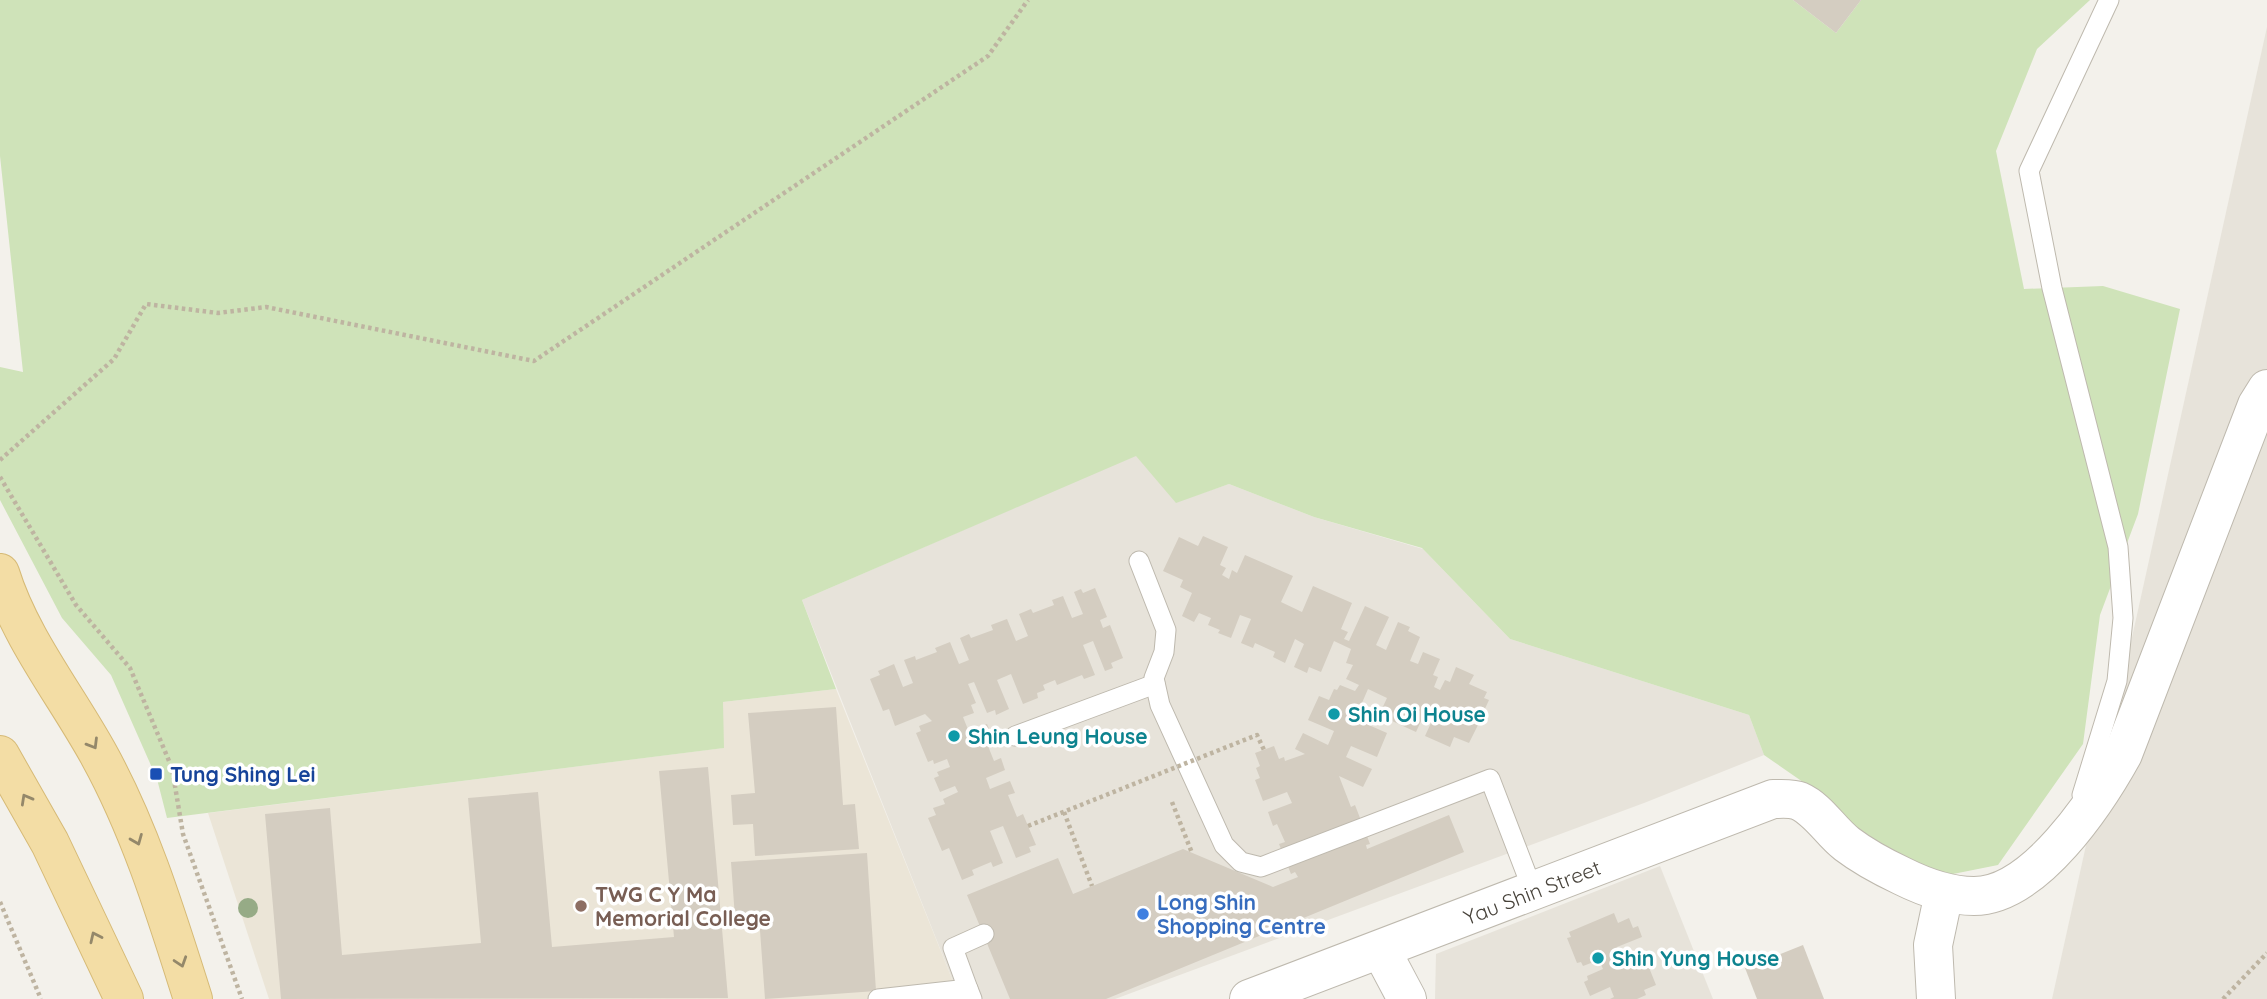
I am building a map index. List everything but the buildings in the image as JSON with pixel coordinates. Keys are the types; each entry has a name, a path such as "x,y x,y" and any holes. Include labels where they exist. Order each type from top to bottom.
{"main road":[{"path":"0,573 9,602 100,757 121,800 153,879 193,999"},
{"path":"0,755 50,843 124,999"}],"street":[{"path":"1936,999 1933,945 1944,892 1976,897 2003,889 2028,876 2068,836 2105,786 2123,754 2257,405 2267,389"},
{"name":"Yau Shin Street","path":"1249,999 1773,799 1798,800 1814,810 1845,843 1870,860 1915,882 1944,892"},
{"path":"1381,950 1407,999"}],"lane":[{"path":"2068,836 2117,681 2122,606 2118,547 2052,288 2029,171 2109,0"},
{"path":"1139,561 1166,630 1164,652 1154,678 1160,705 1224,845 1241,862 1261,867 1490,779 1533,891"},
{"path":"1015,736 1156,684"},
{"path":"878,999 970,994 953,948 984,934"}],"path":[{"path":"0,460 114,359 146,304 218,313 266,307 534,361 988,56 1028,0"},
{"path":"0,477 76,605 130,668 173,768 183,834 242,999"},
{"path":"1028,826 1257,736 1264,750"},
{"path":"1160,774 1165,785"},
{"path":"1170,796 1192,853"},
{"path":"1064,812 1092,886"},
{"path":"0,902 41,999"},
{"path":"2222,999 2267,953"}],"shaded area":[{"path":"2267,27 2267,999 2052,999"},
{"path":"1136,455 1176,502 1229,484 1314,517 1423,549 1510,639 1749,715 1764,755 1644,803 1115,999 960,999 802,600"},
{"name":"TWG C Y Ma Memorial College","path":"836,689 960,999 269,999 208,813 723,748 723,702"},
{"path":"1660,866 1713,999 1435,999 1436,954"}],"green space":[{"path":"0,0 1793,0 1836,33 1861,0 2090,0 2037,49 1996,151 2024,289 2103,286 2180,309 2138,514 2100,615 2083,744 1998,865 1948,875 1881,851 1826,798 1764,755 1749,715 1510,639 1422,548 1314,517 1229,484 1176,503 1136,456 802,600 836,689 723,702 724,748 167,818 157,779 111,675 62,618 0,500 0,367 23,372 0,156"}],"place":[{"name":"Shin Oi House","path":"1334,714"},
{"name":"Shin Leung House","path":"954,736"},
{"name":"Tung Shing Lei","path":"156,774"},
{"name":"TWG C Y Ma Memorial College","path":"581,906"},
{"name":"Long Shin Shopping Centre","path":"1143,914"},
{"name":"Shin Yung House","path":"1598,958"}]}
